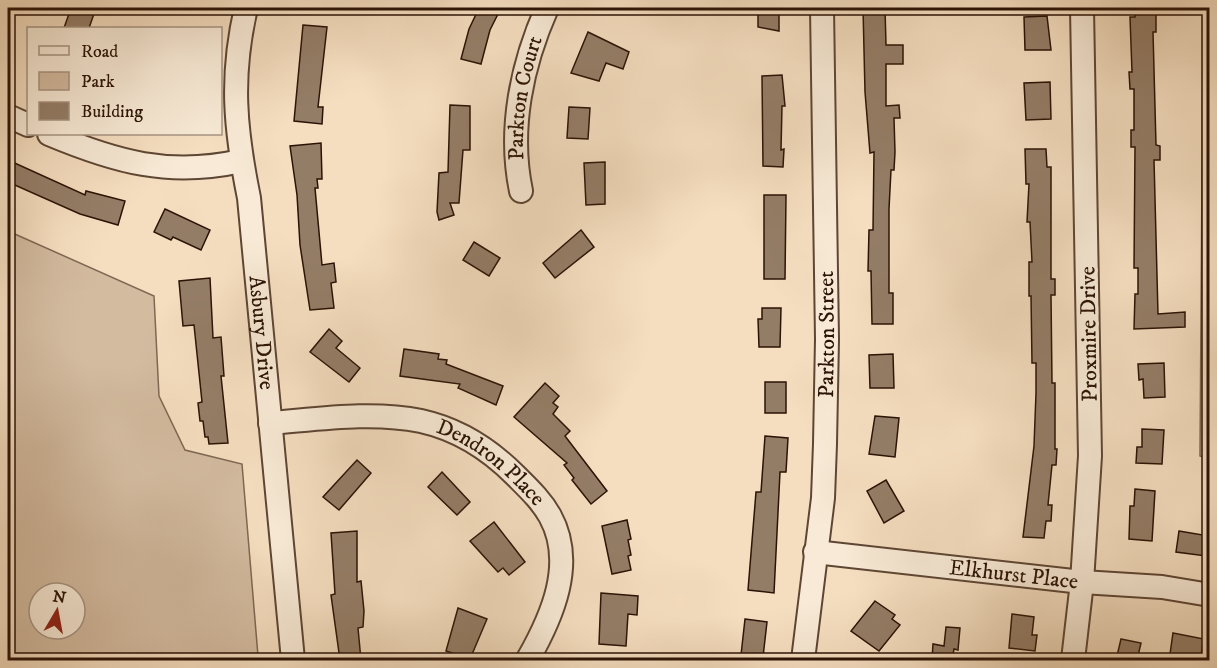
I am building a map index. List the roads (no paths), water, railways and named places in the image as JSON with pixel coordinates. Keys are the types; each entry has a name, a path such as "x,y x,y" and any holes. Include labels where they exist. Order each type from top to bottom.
{"street":[{"name":"Asbury Drive","path":"246,8 238,41 235,124 249,198 293,660"},
{"name":"Parkton Court","path":"521,191 516,154 520,97 529,53 547,8"},
{"name":"Parkton Street","path":"803,660 823,498 827,339 822,8"},
{"name":"Proxmire Drive","path":"1073,660 1082,582 1090,456 1082,8"},
{"path":"8,116 27,125"},
{"path":"51,135 96,153 154,167 190,170 241,161"},
{"name":"Dendron Place","path":"270,423 356,417 392,417 421,421 466,437 508,468 538,498 550,516 560,546 560,579 557,596 545,630 528,659"},
{"name":"Elkhurst Place","path":"815,552 1082,582 1162,587 1209,595"}]}
